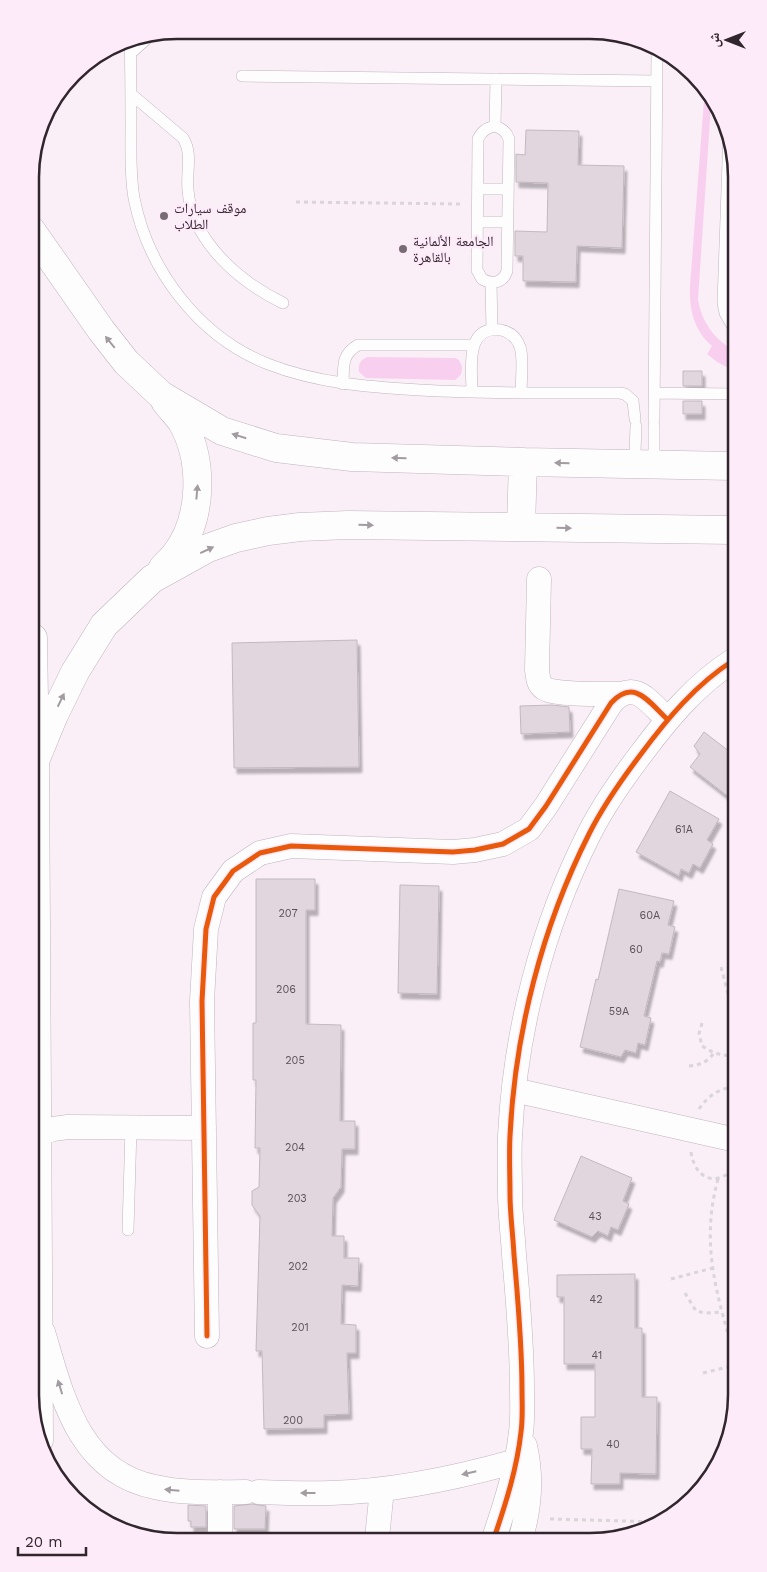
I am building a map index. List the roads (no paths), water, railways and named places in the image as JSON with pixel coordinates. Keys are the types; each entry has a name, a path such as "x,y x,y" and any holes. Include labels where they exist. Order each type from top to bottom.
{"main road":[{"path":"39,240 100,330 126,362 160,395 182,422 195,454 198,489 192,523 176,554 104,625 75,672 39,751"},
{"path":"160,395 222,431 276,448 352,457 588,464 728,462"},
{"path":"521,527 522,462"},
{"path":"152,579 208,548 236,538 268,531 300,528 348,525 728,530"},
{"path":"39,1318 39,1395"}],"street":[{"path":"539,579 537,670 542,687 554,692 619,694 629,691 639,693 667,719"},
{"path":"496,1533 516,1462 521,1430 520,1315 510,1198 509,1138 521,1037 533,984 548,932 590,832 628,772 667,719 717,670 728,664"},
{"path":"207,1336 202,1001 206,929 214,897 233,871 260,853 291,846 453,852 475,850 503,844 528,829 546,806 611,703 619,694"},
{"path":"514,1090 728,1138"},
{"path":"39,1133 68,1127 204,1128"},
{"path":"39,1318 65,1403 73,1422 86,1442 107,1465 128,1478 153,1487 220,1492 330,1493 450,1478 516,1462"},
{"path":"521,1430 528,1458 530,1488 524,1528"},
{"path":"378,1533 382,1488"},
{"path":"220,1492 220,1533"}],"lane":[{"path":"130,53 142,43"},
{"path":"130,47 130,168 140,223 162,272 177,294 208,327 245,353 267,364 343,384 382,388 472,392 620,393 630,397 633,401 636,423 635,452"},
{"path":"588,464 599,455 616,452 658,452 654,423 657,56"},
{"path":"242,76 657,81"},
{"path":"495,126 496,79"},
{"path":"130,94 183,138 186,143 189,156 188,193 197,222 204,235 224,261 237,274 266,295 283,303"},
{"path":"495,126 506,132 509,139 507,271 502,280 491,283 482,279 477,270 478,139 482,132 495,126"},
{"path":"728,166 723,303 724,313 728,319"},
{"path":"478,190 508,190"},
{"path":"477,222 508,222"},
{"path":"491,283 492,330"},
{"path":"472,392 473,345 479,335 484,332 499,330 514,336 521,349 521,393"},
{"path":"343,384 344,359 347,353 358,345 473,345"},
{"path":"655,393 728,394"},
{"path":"128,1230 130,1128"}],"place":[{"name":"موقف سيارات الطلاب","path":"164,216"},
{"name":"الجامعة الألمانية بالقاهرة","path":"403,249"}]}
